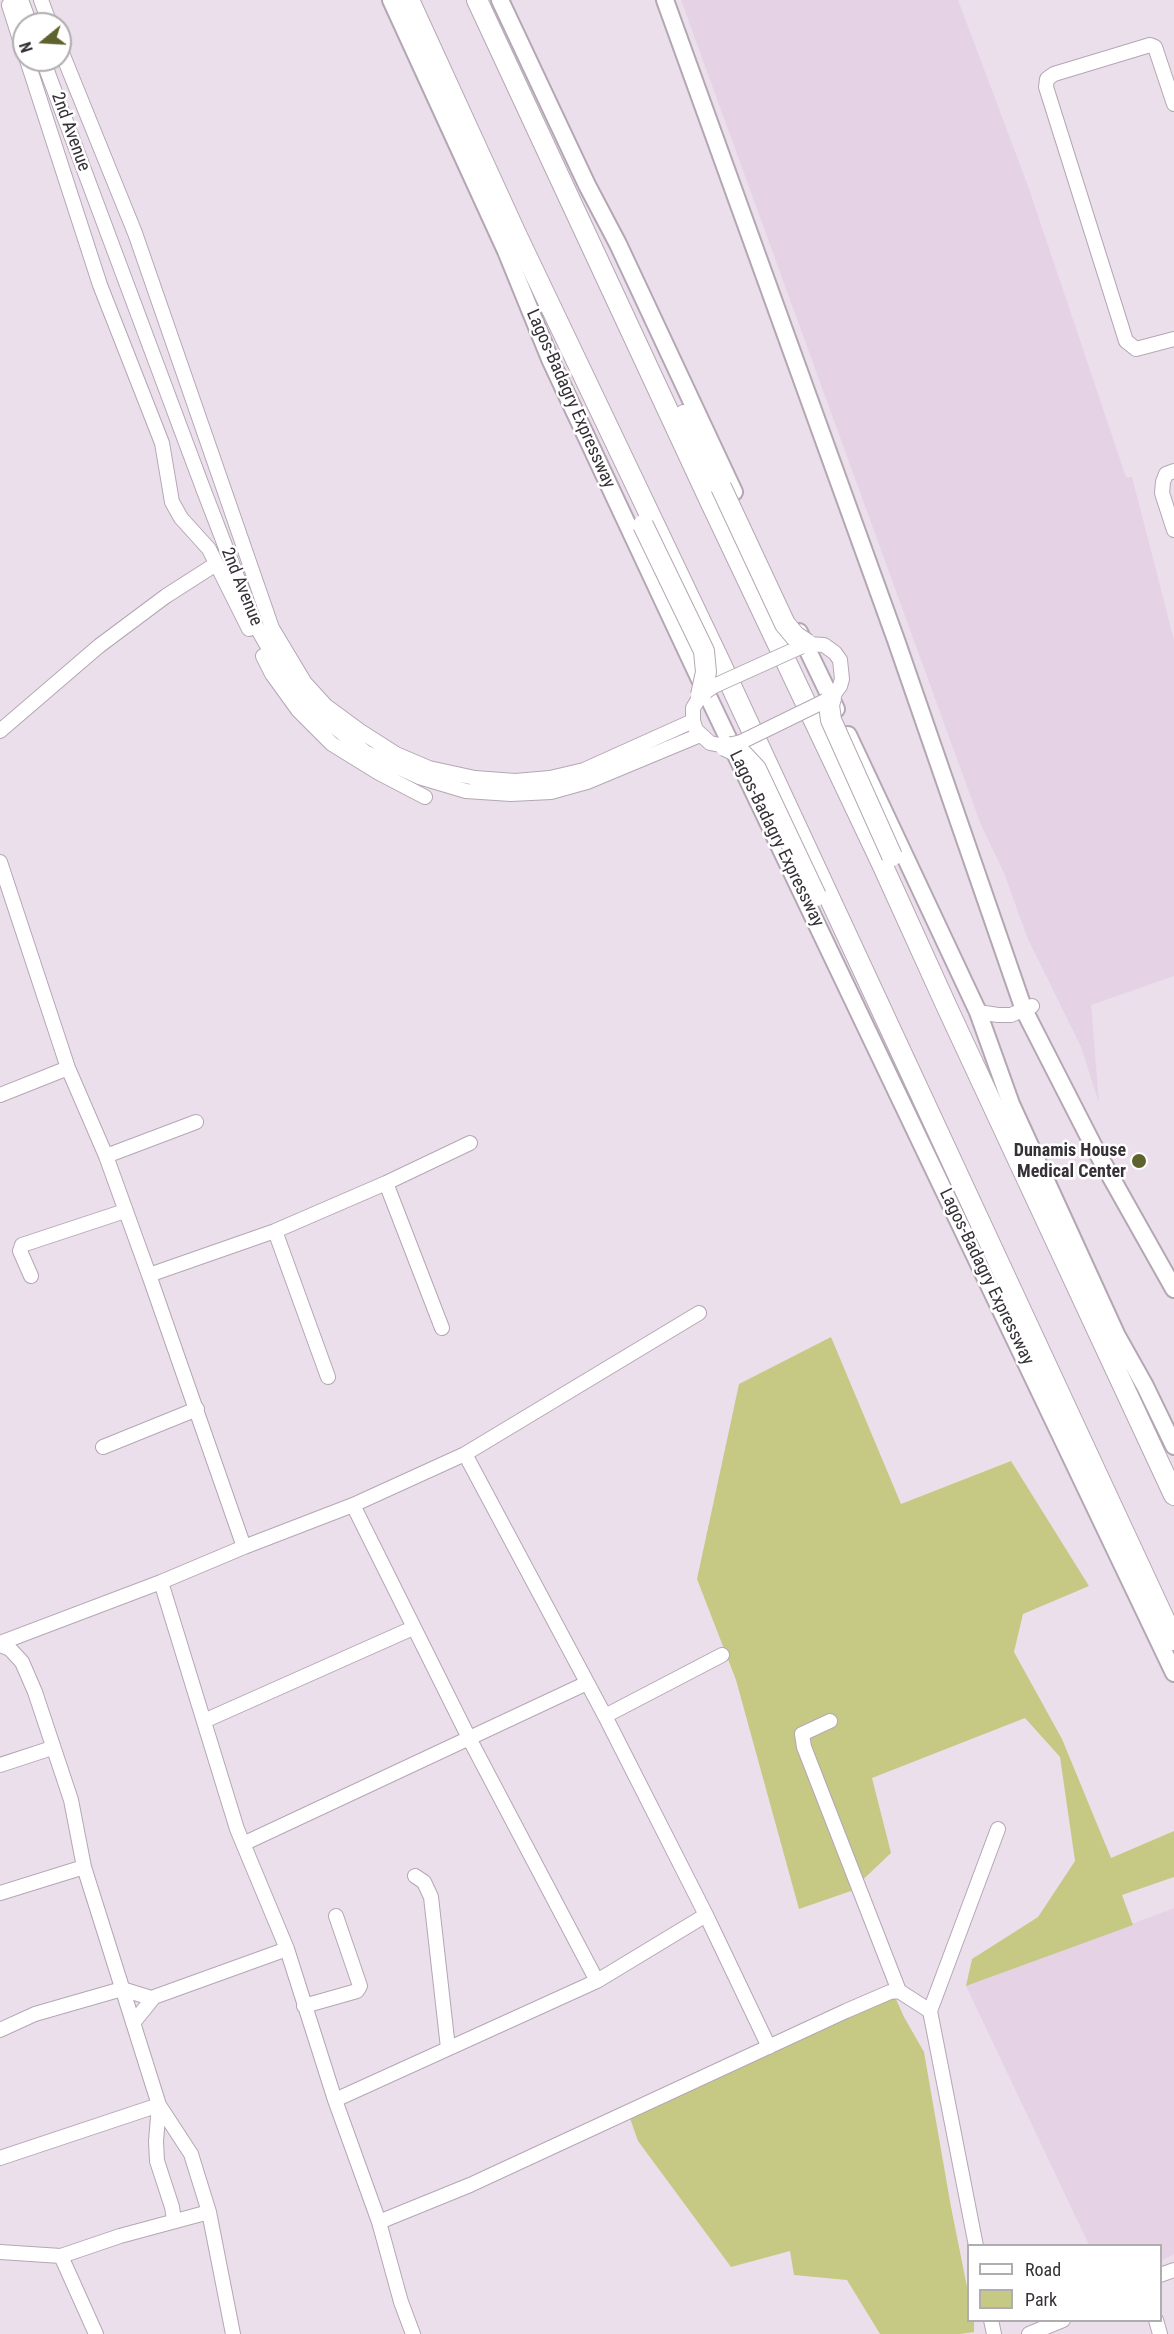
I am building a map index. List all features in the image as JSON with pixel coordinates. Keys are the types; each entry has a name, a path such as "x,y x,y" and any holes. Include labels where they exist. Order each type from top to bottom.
{"highway":[{"name":"Lagos-Badagry Expressway","path":"409,0 516,236 720,662 1174,1640"},
{"path":"477,0 710,501 878,853 945,1005 1174,1495"},
{"path":"582,225 643,333 721,487 785,624 795,636 807,644"},
{"path":"516,236 600,436 704,651 706,672 701,695"},
{"path":"831,698 829,713 831,720 956,1001 1029,1183"},
{"path":"725,746 742,754 756,769 884,1037 984,1228"}],"main road":[{"name":"Lagos-Badagry Expressway","path":"391,0 506,251 550,359 695,669 1174,1672"},
{"path":"500,0 587,185 618,244 978,1012 1011,1104 1112,1326 1174,1446"},
{"path":"665,0 1028,1008 1094,1147 1174,1288"},
{"path":"670,0 902,639 1028,1008 1100,1144 1174,1274"}],"street":[{"path":"1174,104 1171,83 1155,46 1145,45 1054,74 1047,79 1046,87 1126,341 1136,349 1174,339"},
{"path":"31,72 100,285 162,443 172,502 182,518 209,549 272,674 298,710 332,744 425,797"},
{"name":"2nd Avenue","path":"47,72 256,626 268,651 306,703 365,752 424,772 466,790 510,794 551,792 586,782 700,735"},
{"name":"2nd Avenue","path":"70,72 135,233 272,628 305,682 326,706 424,772 515,781 550,778 584,770 693,721"},
{"path":"1174,471 1166,474 1162,493 1174,530"},
{"path":"0,731 99,646 166,596 216,564"},
{"path":"807,644 824,645 840,660 842,679 831,698 741,742 725,746 710,743 700,735 693,721 693,708 701,695 714,686 807,644"},
{"path":"0,862 68,1068 106,1156 244,1547"},
{"path":"978,1012 1005,1015 1028,1008"},
{"path":"0,1095 68,1068"},
{"path":"106,1156 196,1122"},
{"path":"149,1275 274,1231 386,1183 470,1143"},
{"path":"386,1183 442,1328"},
{"path":"31,1276 21,1251 22,1245 125,1211"},
{"path":"274,1231 328,1377"},
{"path":"0,1644 353,1505 465,1454 699,1313"},
{"path":"103,1448 196,1409"},
{"path":"465,1454 605,1716 706,1916 769,2048"},
{"path":"353,1505 470,1740 597,1981"},
{"path":"160,1582 237,1829 245,1843 286,1949 335,2100 379,2222 401,2302 413,2334"},
{"path":"204,1721 414,1628"},
{"path":"0,1644 10,1649 22,1662 35,1692 71,1800 84,1868 159,2105 191,2154 209,2212 233,2334"},
{"path":"605,1716 722,1655"},
{"path":"245,1843 470,1740 587,1683"},
{"path":"830,1721 802,1734 804,1747 899,1991 930,2011"},
{"path":"0,1765 52,1748"},
{"path":"976,2244 930,2011 998,1829"},
{"path":"0,1893 84,1868"},
{"path":"415,1876 424,1882 431,1898 448,2048"},
{"path":"304,2006 357,1991 360,1986 336,1916"},
{"path":"335,2100 597,1981 706,1916"},
{"path":"133,2023 151,1998 286,1949"},
{"path":"0,2030 35,2014 122,1989 151,1998"},
{"path":"379,2222 470,2185 535,2153 890,1992 899,1991"},
{"path":"0,2158 159,2105"},
{"path":"159,2105 157,2161 174,2220"},
{"path":"0,2252 61,2256 174,2220 209,2212"},
{"path":"61,2256 96,2334"},
{"path":"1029,2334 1058,2322"}],"shaded area":[{"path":"681,0 958,0 1028,186 1126,477 1132,477 1174,640 1174,976 1091,1005 1099,1103 1081,1047 1027,937 1004,873 981,825"},
{"path":"1174,1908 1174,2254 1162,2260 1162,2244 1089,2244 966,1986"}],"green space":[{"path":"831,1337 901,1504 1011,1461 1089,1586 1023,1614 1014,1652 1062,1739 1111,1858 1174,1831 1174,1877 1122,1895 1133,1925 966,1986 972,1959 1038,1917 1075,1861 1060,1757 1025,1718 872,1778 891,1853 851,1891 799,1909 736,1680 697,1579 739,1384"},
{"path":"895,1997 924,2052 967,2287 967,2322 974,2322 974,2332 880,2334 847,2280 794,2275 790,2251 731,2267 638,2141 626,2107"}],"place":[{"name":"Dunamis House Medical Center","path":"1139,1161"}]}
